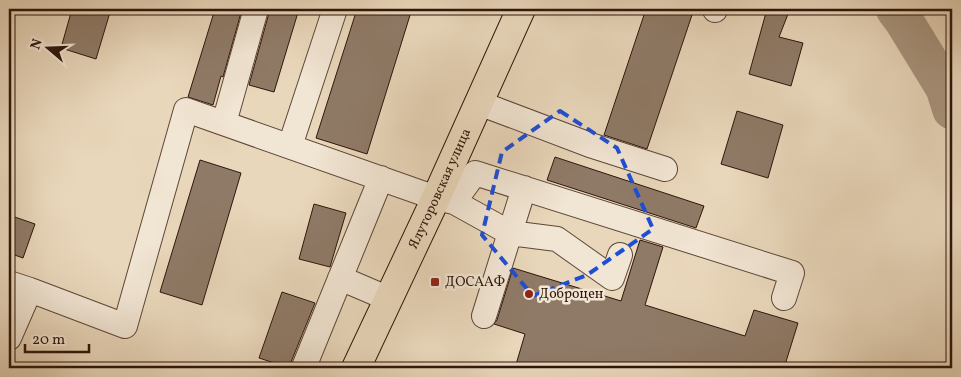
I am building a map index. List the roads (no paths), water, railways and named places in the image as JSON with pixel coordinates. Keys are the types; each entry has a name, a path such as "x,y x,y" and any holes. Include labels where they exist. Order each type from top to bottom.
{"main road":[{"name":"Ялуторовская улица","path":"356,368 389,299 445,200 479,103 521,9"}],"street":[{"path":"224,123 256,9"},
{"path":"290,146 335,9"},
{"path":"479,103 590,145 665,169"},
{"path":"9,338 19,286 125,326 186,110 445,200 510,233 557,239 612,278 620,254"},
{"path":"445,200 475,172 792,272 784,298"},
{"path":"306,368 304,367 381,178"},
{"path":"484,316 524,188"},
{"path":"340,278 389,299"}],"waterway":[{"path":"895,9 945,88 952,110"}],"place":[{"name":"ДОСААФ","path":"435,282"},
{"name":"Доброцен","path":"529,294"}]}
